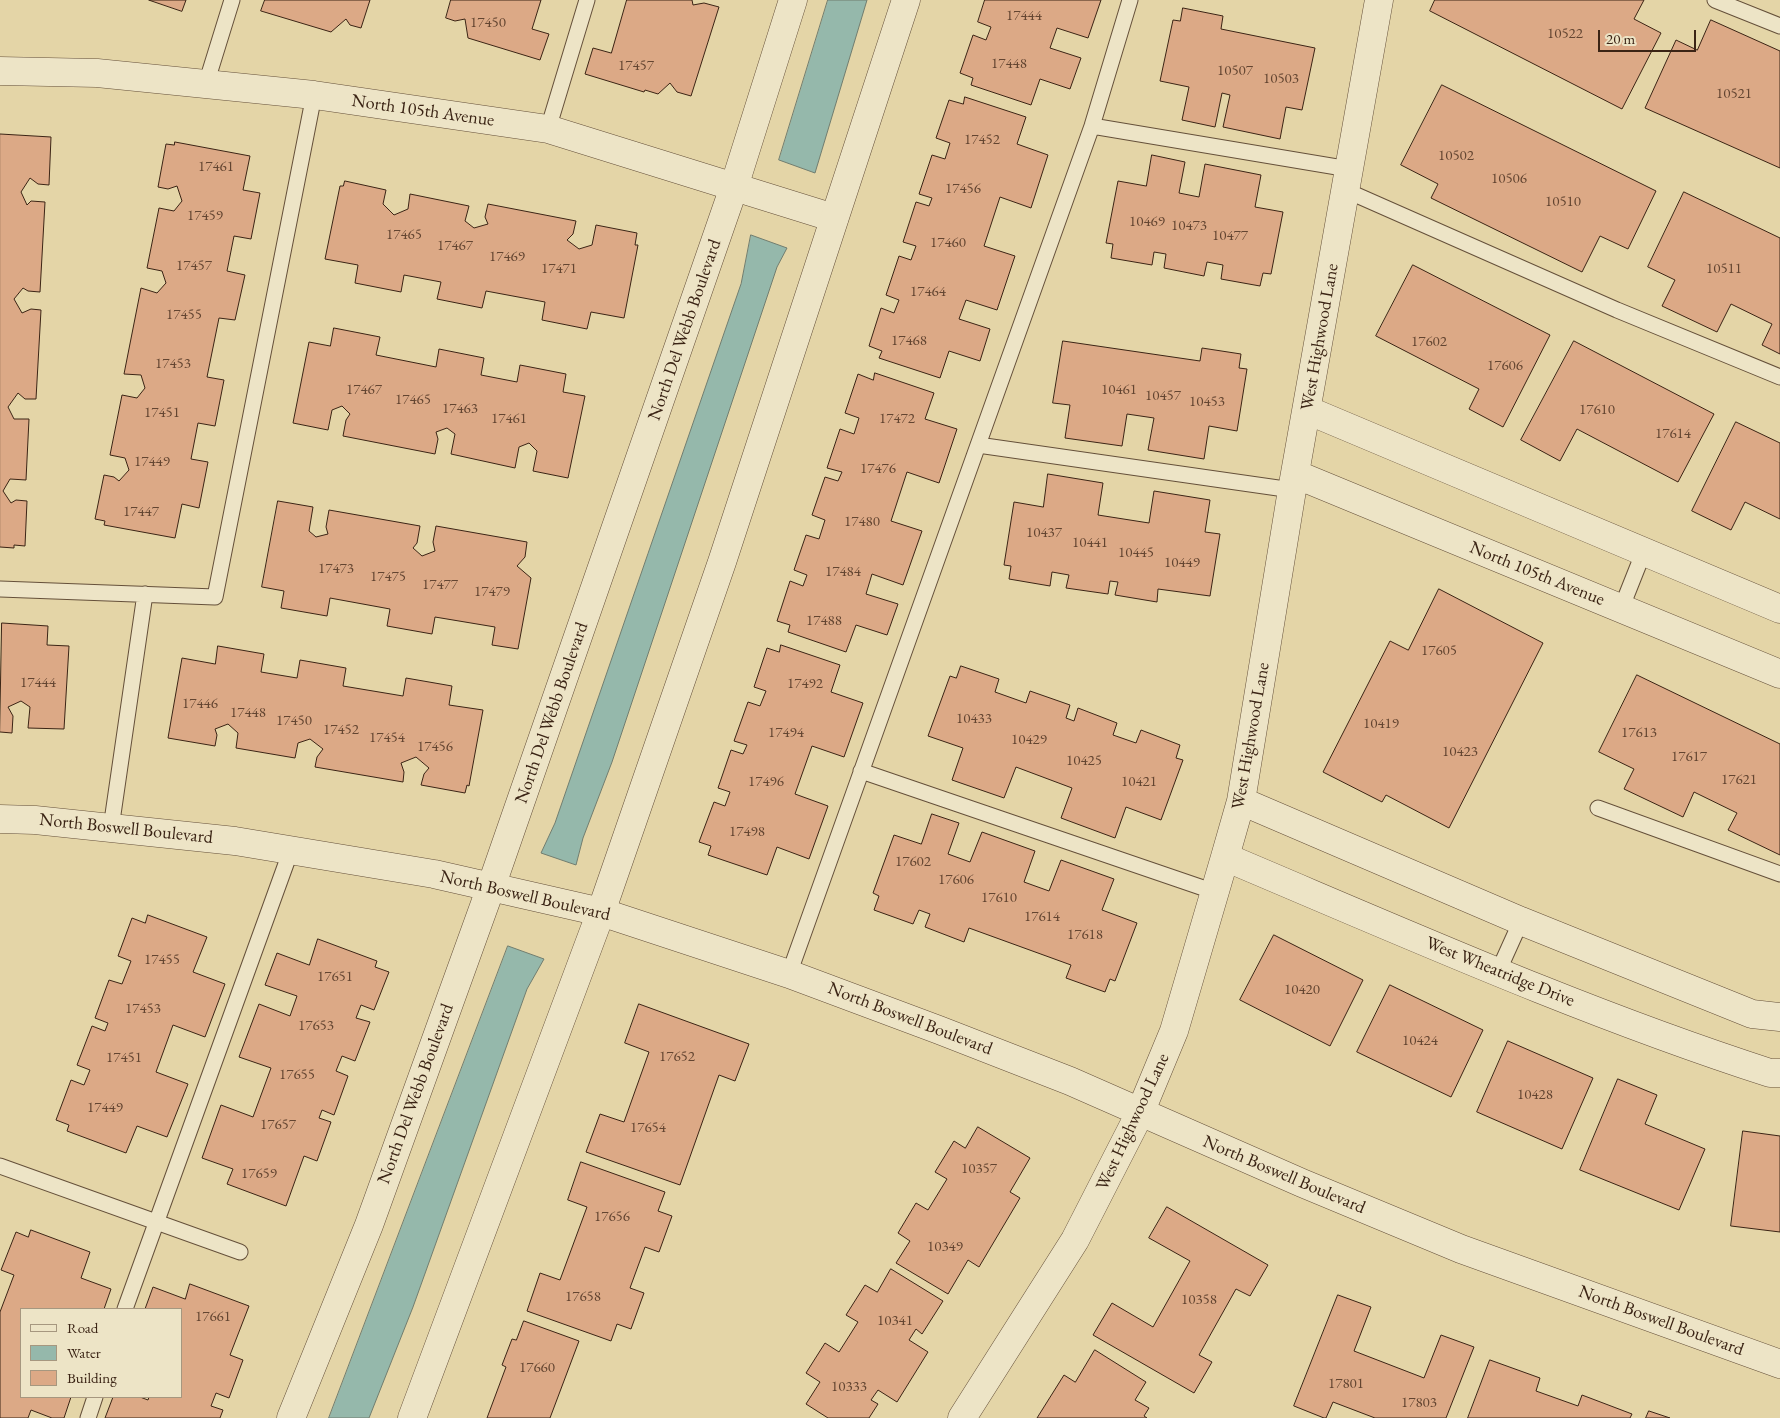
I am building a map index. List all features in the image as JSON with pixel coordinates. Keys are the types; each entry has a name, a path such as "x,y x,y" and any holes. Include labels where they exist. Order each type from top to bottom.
{"street":[{"name":"North Del Webb Boulevard","path":"291,1418 369,1225 491,887 734,187 793,0"},
{"path":"412,1418 601,912 722,562 906,0"},
{"name":"West Highwood Lane","path":"962,1418 1075,1240 1140,1113 1174,1031 1215,892 1241,801 1294,482 1379,0"},
{"name":"North 105th Avenue","path":"0,71 97,73 314,95 548,129 834,218"},
{"path":"1307,410 1780,609"},
{"name":"North 105th Avenue","path":"1294,482 1621,609 1780,674"},
{"path":"1241,801 1520,921 1752,1014 1780,1018"},
{"name":"North Boswell Boulevard","path":"0,819 34,820 234,840 434,874 601,912 789,974 1070,1081 1140,1113 1462,1249 1780,1364"},
{"name":"West Wheatridge Drive","path":"1225,856 1498,972 1696,1049 1770,1072 1780,1073"}],"lane":[{"path":"206,84 232,0"},
{"path":"548,129 587,0"},
{"path":"789,974 1092,126 1130,0"},
{"path":"1715,0 1780,26"},
{"path":"0,589 215,597 314,95"},
{"path":"1092,126 1347,180 1617,310 1780,377"},
{"path":"978,445 1294,482"},
{"path":"1621,609 1644,551"},
{"path":"110,828 145,594"},
{"path":"861,771 1215,892"},
{"path":"1598,808 1780,874"},
{"path":"125,1308 291,850"},
{"path":"1498,972 1520,921"},
{"path":"0,1166 240,1252"},
{"path":"88,1418 95,1398"}],"water":[{"path":"828,0 867,0 815,173 779,160"},
{"path":"751,235 787,248 777,267 612,762 583,838 576,865 541,853 555,823 741,284"},
{"path":"508,946 544,959 527,989 413,1307 369,1418 329,1418"}],"building":[{"path":"149,0 186,0 182,11"},
{"path":"265,0 370,0 361,28 350,25 346,19 331,32 261,11"},
{"path":"451,0 541,0 532,29 549,34 540,60 468,38 465,19 455,21 446,18"},
{"path":"627,0 692,0 693,5 704,3 719,7 691,96 677,92 670,83 658,94 645,90 644,92 585,74 593,48 611,53"},
{"path":"985,0 1101,0 1088,38 1057,28 1050,48 1081,58 1070,89 1040,79 1031,105 971,85 973,78 960,73 973,35 986,40 991,27 978,22"},
{"path":"1435,0 1644,0 1634,19 1661,33 1622,109 1430,11"},
{"path":"1183,8 1223,16 1221,29 1315,48 1302,110 1286,107 1280,139 1223,127 1230,95 1222,93 1215,127 1182,120 1189,87 1160,81 1173,20 1180,21"},
{"path":"1711,20 1780,51 1780,168 1645,108 1676,40 1697,50"},
{"path":"1442,85 1656,191 1628,249 1600,236 1582,272 1431,198 1438,184 1401,165"},
{"path":"965,97 1026,117 1017,144 1048,155 1031,208 1000,197 984,246 1015,256 997,310 966,300 959,319 990,329 980,361 949,351 940,378 879,358 882,351 869,346 881,308 894,313 899,300 886,295 899,256 911,260 916,246 903,242 916,202 929,206 932,198 919,194 932,155 945,159 950,143 936,138 949,100 963,104"},
{"path":"0,134 51,137 49,185 38,184 30,178 21,192 27,205 31,201 45,202 40,292 28,291 23,288 14,299 22,313 31,309 41,310 36,399 25,399 18,393 8,407 14,419 29,419 26,480 10,479 3,491 11,503 16,500 27,501 25,546 14,545 14,548 0,547"},
{"path":"175,142 250,156 243,190 260,193 251,239 234,236 227,271 245,275 235,320 219,318 207,377 224,380 215,426 198,423 191,459 208,462 199,508 182,504 175,538 104,525 105,521 95,519 104,475 114,477 119,481 129,470 125,458 110,455 122,395 137,398 145,388 141,375 124,374 141,288 157,293 166,283 162,271 147,268 159,208 174,211 182,201 177,186 168,189 158,187 166,144 174,145"},
{"path":"1152,155 1185,162 1179,193 1199,197 1205,164 1261,175 1255,207 1283,212 1271,274 1263,273 1260,286 1221,279 1223,265 1207,262 1204,276 1164,268 1166,254 1154,252 1152,265 1111,258 1113,244 1106,243 1118,181 1146,186"},
{"path":"345,181 386,190 383,204 394,215 408,209 410,194 469,206 465,221 474,228 488,224 485,217 488,204 576,221 573,234 567,240 579,249 592,245 596,225 637,233 635,245 638,245 624,318 591,312 587,329 542,320 545,302 486,291 482,308 437,299 441,282 404,275 401,292 355,283 358,265 325,259 340,186 343,186"},
{"path":"1684,192 1780,238 1780,354 1762,345 1772,324 1731,304 1717,332 1662,306 1675,280 1648,267"},
{"path":"1413,265 1550,335 1503,427 1469,409 1479,389 1376,336"},
{"path":"334,328 380,337 376,355 436,367 439,349 484,358 481,375 517,382 520,365 566,374 563,392 585,396 568,478 533,471 537,451 529,443 519,447 515,468 451,454 455,434 447,428 436,432 438,439 435,454 343,436 346,420 350,414 342,406 332,410 328,430 293,423 309,342 330,346"},
{"path":"1063,341 1200,361 1202,348 1241,354 1239,368 1247,369 1237,431 1209,426 1204,459 1148,450 1154,418 1127,414 1122,446 1065,438 1070,405 1053,403"},
{"path":"1574,341 1714,414 1678,482 1577,429 1560,461 1521,440"},
{"path":"875,373 934,393 925,419 957,429 939,483 907,472 891,521 922,531 903,585 872,574 866,594 898,604 887,635 856,625 846,652 788,632 790,625 777,621 790,581 803,586 807,575 794,570 806,535 819,539 825,520 812,515 825,477 838,481 842,472 827,468 840,429 854,434 859,418 845,413 858,374 873,380"},
{"path":"1736,422 1780,443 1780,519 1745,502 1731,530 1692,511"},
{"path":"1048,474 1103,483 1098,515 1149,523 1154,491 1210,500 1205,532 1220,534 1210,596 1158,589 1157,602 1115,595 1118,582 1110,581 1108,594 1066,588 1069,575 1052,572 1050,586 1009,579 1011,566 1004,565 1014,502 1043,507"},
{"path":"278,501 313,507 309,531 316,537 328,534 326,527 329,510 420,526 417,543 413,548 422,556 435,551 433,542 436,526 527,542 525,557 517,566 531,578 518,649 492,645 495,627 435,617 432,634 387,626 390,609 330,598 327,616 281,608 284,591 262,587"},
{"path":"1439,589 1543,643 1449,828 1386,795 1382,802 1323,772 1390,641 1408,650"},
{"path":"2,623 48,626 47,645 69,646 64,729 28,728 30,707 21,701 8,707 13,716 12,733 0,732"},
{"path":"781,645 840,665 831,692 863,703 844,757 812,746 795,794 828,806 809,859 777,847 767,875 708,855 711,846 699,842 714,802 725,806 730,792 718,788 731,750 743,754 747,745 734,741 748,702 760,706 766,691 754,687 767,648 779,652"},
{"path":"218,646 264,654 261,672 297,678 300,660 346,668 343,686 403,696 406,678 452,686 449,705 483,710 469,786 467,785 465,793 421,785 424,774 429,768 416,757 401,763 404,772 403,782 315,767 317,757 323,749 310,739 298,743 295,758 236,748 238,733 228,724 215,729 217,735 215,746 168,738 182,658 215,664"},
{"path":"961,666 999,679 995,692 1026,703 1030,691 1070,705 1066,718 1074,721 1078,708 1117,723 1113,735 1136,743 1141,730 1180,745 1176,758 1183,760 1161,820 1126,807 1115,838 1061,818 1072,788 1016,767 1004,798 952,780 963,748 928,736 950,676 956,678"},
{"path":"1637,675 1780,744 1780,855 1728,830 1737,813 1694,792 1683,817 1624,789 1634,769 1599,752"},
{"path":"932,814 959,823 948,854 970,862 982,832 1035,851 1024,882 1049,891 1061,860 1114,879 1102,910 1137,923 1115,981 1110,979 1105,992 1066,978 1071,965 969,928 964,942 925,927 930,914 919,910 913,924 874,910 879,896 873,893 894,835 921,844"},
{"path":"148,915 207,937 193,972 225,984 205,1037 173,1025 156,1072 188,1084 167,1137 137,1126 126,1153 67,1131 69,1125 56,1120 71,1080 84,1085 90,1070 77,1065 92,1026 105,1031 108,1023 95,1018 109,980 122,984 131,961 118,956 132,918 145,923"},
{"path":"1274,935 1363,980 1330,1046 1240,1000"},
{"path":"318,939 377,961 375,967 389,972 374,1010 361,1005 356,1018 370,1022 355,1061 342,1056 336,1071 348,1076 334,1115 322,1110 319,1118 331,1122 317,1161 304,1156 286,1206 227,1184 233,1169 202,1158 221,1105 253,1117 271,1068 239,1057 259,1004 290,1016 297,996 265,985 277,953 309,965"},
{"path":"1390,985 1483,1030 1451,1097 1357,1052"},
{"path":"639,1004 749,1044 735,1081 719,1075 680,1185 586,1152 600,1114 624,1122 649,1052 625,1043"},
{"path":"1508,1041 1593,1078 1562,1149 1477,1112"},
{"path":"1618,1079 1657,1095 1645,1124 1705,1149 1679,1210 1580,1170"},
{"path":"978,1127 1030,1158 1010,1192 1020,1198 979,1267 968,1260 948,1294 896,1263 910,1241 898,1233 916,1203 928,1210 947,1179 935,1172 954,1141 965,1148"},
{"path":"1743,1131 1780,1136 1780,1232 1731,1226"},
{"path":"581,1162 665,1192 658,1211 672,1216 659,1252 645,1247 630,1288 644,1293 631,1329 617,1324 611,1341 527,1311 540,1273 560,1280 587,1207 568,1200"},
{"path":"1167,1207 1268,1265 1250,1296 1236,1289 1199,1355 1212,1362 1194,1393 1093,1335 1112,1303 1153,1327 1190,1261 1149,1238"},
{"path":"31,1230 90,1252 81,1278 111,1289 104,1308 20,1308 20,1398 71,1398 64,1418 52,1418 31,1410 28,1418 0,1418 0,1312 14,1275 1,1270 16,1232 28,1237"},
{"path":"891,1269 943,1301 922,1334 916,1329 909,1340 928,1352 897,1402 878,1390 871,1400 878,1404 869,1418 828,1418 806,1404 820,1382 806,1373 825,1343 839,1352 858,1322 846,1315 865,1285 877,1292"},
{"path":"190,1284 249,1306 230,1355 243,1360 229,1398 216,1393 211,1406 223,1410 220,1418 105,1418 113,1398 143,1398 148,1400 149,1398 182,1398 182,1308 145,1308 153,1287 185,1299"},
{"path":"1338,1295 1371,1307 1354,1351 1424,1378 1441,1335 1474,1347 1446,1418 1375,1418 1333,1402 1326,1418 1324,1418 1294,1406"},
{"path":"524,1321 579,1341 550,1418 487,1418 506,1367 502,1365 512,1339 516,1340"},
{"path":"1095,1350 1146,1382 1135,1400 1149,1408 1144,1416 1147,1418 1037,1418 1064,1375 1075,1382"},
{"path":"1490,1360 1540,1378 1536,1391 1578,1406 1582,1395 1632,1414 1630,1418 1468,1418"},
{"path":"1649,1411 1670,1418 1646,1418"}]}
